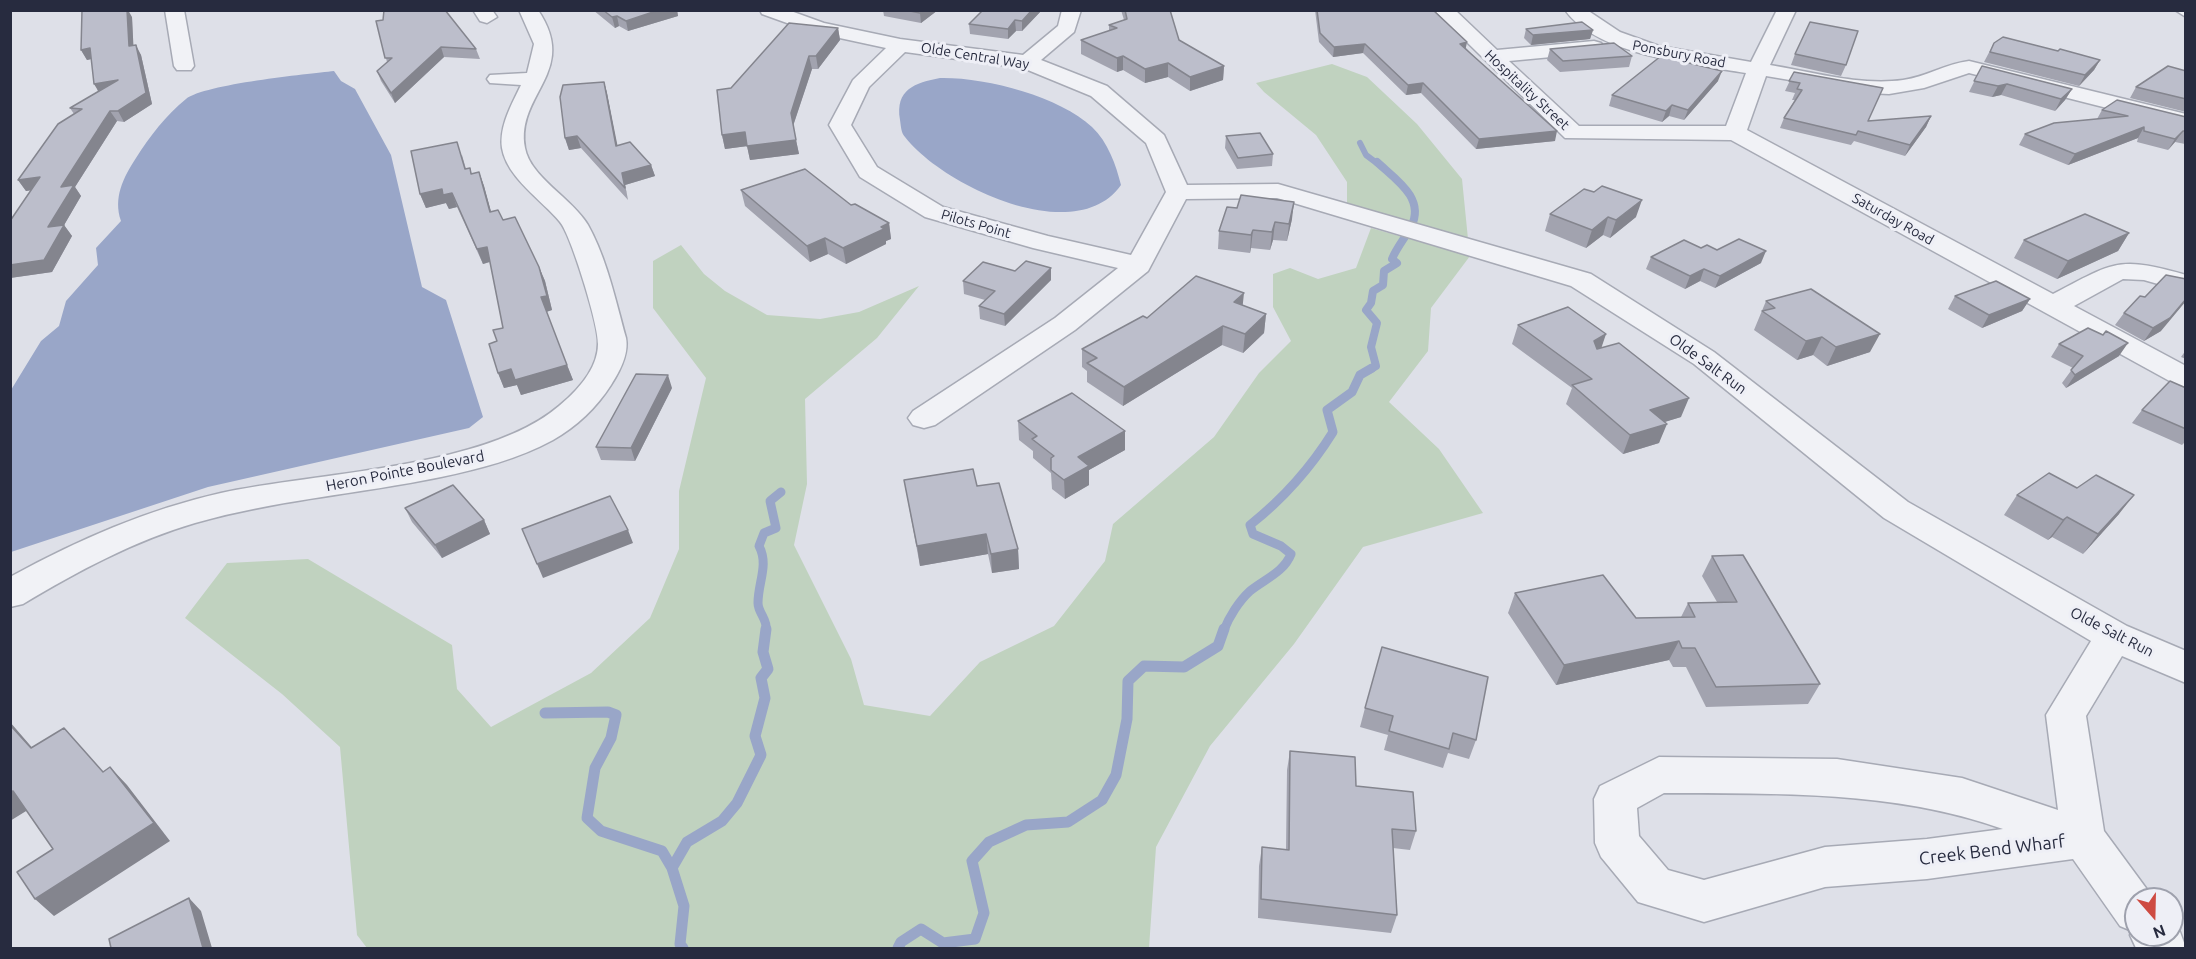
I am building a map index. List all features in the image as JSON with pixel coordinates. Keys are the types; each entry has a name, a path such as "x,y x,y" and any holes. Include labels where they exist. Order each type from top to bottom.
{"street":[{"path":"174,10 184,66"},
{"name":"Heron Pointe Boulevard","path":"10,594 69,561 162,521 224,504 438,467 491,454 541,433 574,410 600,381 614,344 577,228 518,161 511,134 535,80 544,47 535,21 528,10"},
{"name":"Olde Central Way","path":"769,10 819,28 900,45 1027,62 1099,91 1156,140 1178,192"},
{"path":"1027,62 1067,28 1072,10"},
{"name":"Hospitality Street","path":"1443,10 1574,133 1735,133"},
{"name":"Ponsbury Road","path":"1574,10 1603,33 1626,44 1657,52 1867,87 1898,88 1926,81 1948,69 1969,67 2186,120"},
{"path":"1735,133 1758,69 1786,10"},
{"path":"1491,57 1626,44"},
{"name":"Pilots Point","path":"900,45 860,84 840,125 868,172 934,212 1042,243 1139,265"},
{"path":"497,79 535,80"},
{"name":"Saturday Road","path":"1735,133 2186,378"},
{"name":"Olde Salt Run","path":"1178,192 1278,191 1581,280 1704,358 1896,510 2114,636 2186,668"},
{"path":"924,418 1065,324 1139,265 1178,192"},
{"path":"2052,306 2118,272 2146,272 2186,284"},
{"path":"2114,636 2066,715 2083,838 2124,894"},
{"name":"Creek Bend Wharf","path":"1659,775 1837,777 1962,796 2083,838 1927,859 1825,867 1704,901 1654,887 1617,843 1615,799 1659,775"}],"green space":[{"path":"1332,64 1367,77 1417,124 1462,179 1468,239 1347,204 1347,182 1316,135 1256,83"},
{"path":"1371,228 1470,256 1431,308 1428,351 1389,402 1439,449 1483,513 1363,547 1294,644 1210,746 1156,847 1149,948 367,948 357,935 340,747 282,694 185,618 227,563 308,559 452,645 457,689 491,727 591,673 650,618 679,549 679,491 706,378 653,308 653,261 681,245 704,274 725,291 767,315 820,319 859,312 919,286 877,338 805,399 807,484 794,545 851,659 864,705 930,716 980,662 1054,626 1105,561 1113,524 1214,437 1259,373 1291,341 1273,307 1273,274 1290,268 1318,279 1356,268"}],"water":[{"path":"334,71 341,81 355,89 391,155 422,287 446,300 483,417 469,428 208,487 11,552 11,390 41,341 59,326 66,301 98,265 96,248 121,221 118,204 121,188 141,150 172,112 186,99 197,94 257,80"},
{"path":"940,78 978,81 1020,90 1061,106 1078,116 1103,140 1114,162 1121,185 1100,203 1074,211 1043,211 1010,203 978,191 948,174 923,156 905,137 899,110 904,94 909,89 922,82"}],"building":[{"path":"82,10 127,10 129,46 136,45 146,93 118,111 110,111 61,187 74,185 48,227 64,225 44,260 10,265 10,221 40,177 18,180 58,124 82,109 70,108 118,80 94,84 90,48 81,50"},
{"path":"384,10 445,10 476,49 441,47 391,93 377,71 392,58 385,58 376,21 383,20"},
{"path":"603,10 659,10 626,21 617,16 612,17"},
{"path":"905,10 924,10 920,13"},
{"path":"983,10 1032,10 1022,21 1015,20 1008,29 969,24"},
{"path":"1125,10 1170,10 1179,40 1224,66 1190,77 1168,63 1145,69 1123,56 1117,58 1081,40 1117,28 1109,25 1127,19"},
{"path":"1317,10 1433,10 1467,42 1460,44 1557,131 1479,139 1423,83 1408,85 1365,44 1334,47 1320,33"},
{"path":"1582,22 1593,30 1533,35 1526,29"},
{"path":"1810,22 1858,31 1846,65 1795,54"},
{"path":"789,23 838,28 816,56 809,56 791,113 796,140 747,146 745,132 722,135 717,90 731,88"},
{"path":"2003,37 2100,60 2085,75 1990,52 1994,43"},
{"path":"1614,43 1632,56 1563,61 1550,49"},
{"path":"1666,52 1685,62 1722,71 1688,110 1672,105 1666,111 1612,95"},
{"path":"1982,66 2072,89 2061,99 2007,84 1998,86 1974,81"},
{"path":"2168,66 2186,71 2186,99 2136,87"},
{"path":"1794,72 1883,88 1868,121 1931,116 1910,145 1858,131 1856,135 1784,118 1802,90 1797,89 1800,83 1789,81"},
{"path":"604,82 616,146 630,142 651,165 622,173 625,188 577,136 565,138 560,97 563,85"},
{"path":"2117,100 2186,117 2186,131 2175,139 2144,131 2144,127 2075,154 2025,134 2054,123 2128,116 2102,110"},
{"path":"1260,133 1273,154 1238,158 1226,136"},
{"path":"457,142 465,169 470,168 471,174 479,172 490,212 498,210 503,220 515,217 539,267 547,296 541,297 567,365 515,380 511,369 498,373 489,344 497,341 493,330 503,328 487,247 477,249 452,193 443,195 442,189 420,194 411,151"},
{"path":"805,169 851,205 855,204 889,223 881,227 884,229 843,248 825,238 807,246 741,190"},
{"path":"1602,186 1642,200 1616,220 1608,217 1592,230 1550,214 1584,189 1594,192"},
{"path":"1241,195 1294,202 1289,224 1275,222 1272,232 1253,230 1251,235 1219,231 1227,207 1237,208"},
{"path":"2085,214 2129,233 2068,261 2024,240"},
{"path":"1739,239 1766,251 1720,276 1704,269 1690,276 1651,257 1684,240 1701,248 1707,245 1717,250"},
{"path":"1026,261 1051,268 1004,314 979,306 995,291 963,281 983,262 1015,271"},
{"path":"2166,275 2186,279 2186,299 2170,318 2153,328 2124,313 2140,296 2145,297"},
{"path":"1196,276 1244,293 1234,302 1266,314 1245,334 1223,326 1124,387 1087,363 1097,358 1082,349 1143,316 1147,318"},
{"path":"1996,281 2030,299 1989,315 1955,296"},
{"path":"1811,289 1880,334 1836,347 1822,337 1806,341 1762,311 1775,308 1766,301"},
{"path":"1568,307 1606,334 1594,341 1597,349 1619,343 1689,398 1650,410 1667,424 1630,435 1572,385 1592,379 1518,325"},
{"path":"2088,328 2103,335 2106,331 2128,343 2075,375 2071,370 2083,356 2059,344"},
{"path":"636,374 668,375 631,448 596,447"},
{"path":"2170,381 2186,388 2186,429 2142,410"},
{"path":"1072,393 1125,431 1078,457 1089,466 1064,480 1051,470 1051,458 1054,456 1032,439 1037,436 1018,421"},
{"path":"973,469 977,486 999,483 1018,549 991,554 986,534 917,546 904,480"},
{"path":"2049,473 2077,488 2096,475 2134,495 2098,534 2067,517 2063,520 2017,495"},
{"path":"453,485 484,520 435,545 405,508"},
{"path":"610,496 628,530 537,564 522,529"},
{"path":"1743,555 1820,684 1716,687 1695,648 1682,648 1679,641 1564,665 1515,593 1603,575 1636,618 1695,617 1688,603 1737,602 1712,556"},
{"path":"1382,647 1488,677 1476,740 1453,733 1449,749 1389,731 1393,716 1365,708"},
{"path":"10,725 31,748 64,728 103,772 110,767 154,823 35,899 17,872 53,849 13,791 10,792"},
{"path":"1290,751 1355,757 1356,786 1413,792 1416,831 1392,829 1397,915 1261,899 1262,847 1289,850"},
{"path":"189,898 203,948 111,948 109,939"}],"waterway":[{"path":"1360,143 1366,155 1378,164"},
{"path":"1369,370 1376,366 1371,347 1377,323 1366,310 1371,303 1373,291 1383,285 1384,271 1397,263 1392,259 1415,217 1412,198 1400,182 1377,162"},
{"path":"1224,630 1235,609 1246,595 1284,566 1291,554 1281,546 1253,534 1250,525 1306,471 1333,432 1327,410 1352,392 1360,375 1372,368"},
{"path":"766,629 758,603 763,567 759,546 764,533 776,528 770,501 781,492"},
{"path":"672,868 687,842 722,821 737,803 761,755 755,736 765,698 761,678 768,669 763,652 766,629"},
{"path":"898,948 901,942 921,929 943,943 975,939 984,913 972,861 989,842 1026,825 1068,822 1102,800 1116,775 1127,719 1128,681 1144,666 1184,667 1218,646 1224,629"},
{"path":"545,713 608,712 616,715 611,738 595,768 587,818 601,831 662,851 672,868"},
{"path":"672,868 684,906 680,944 683,948"}]}
